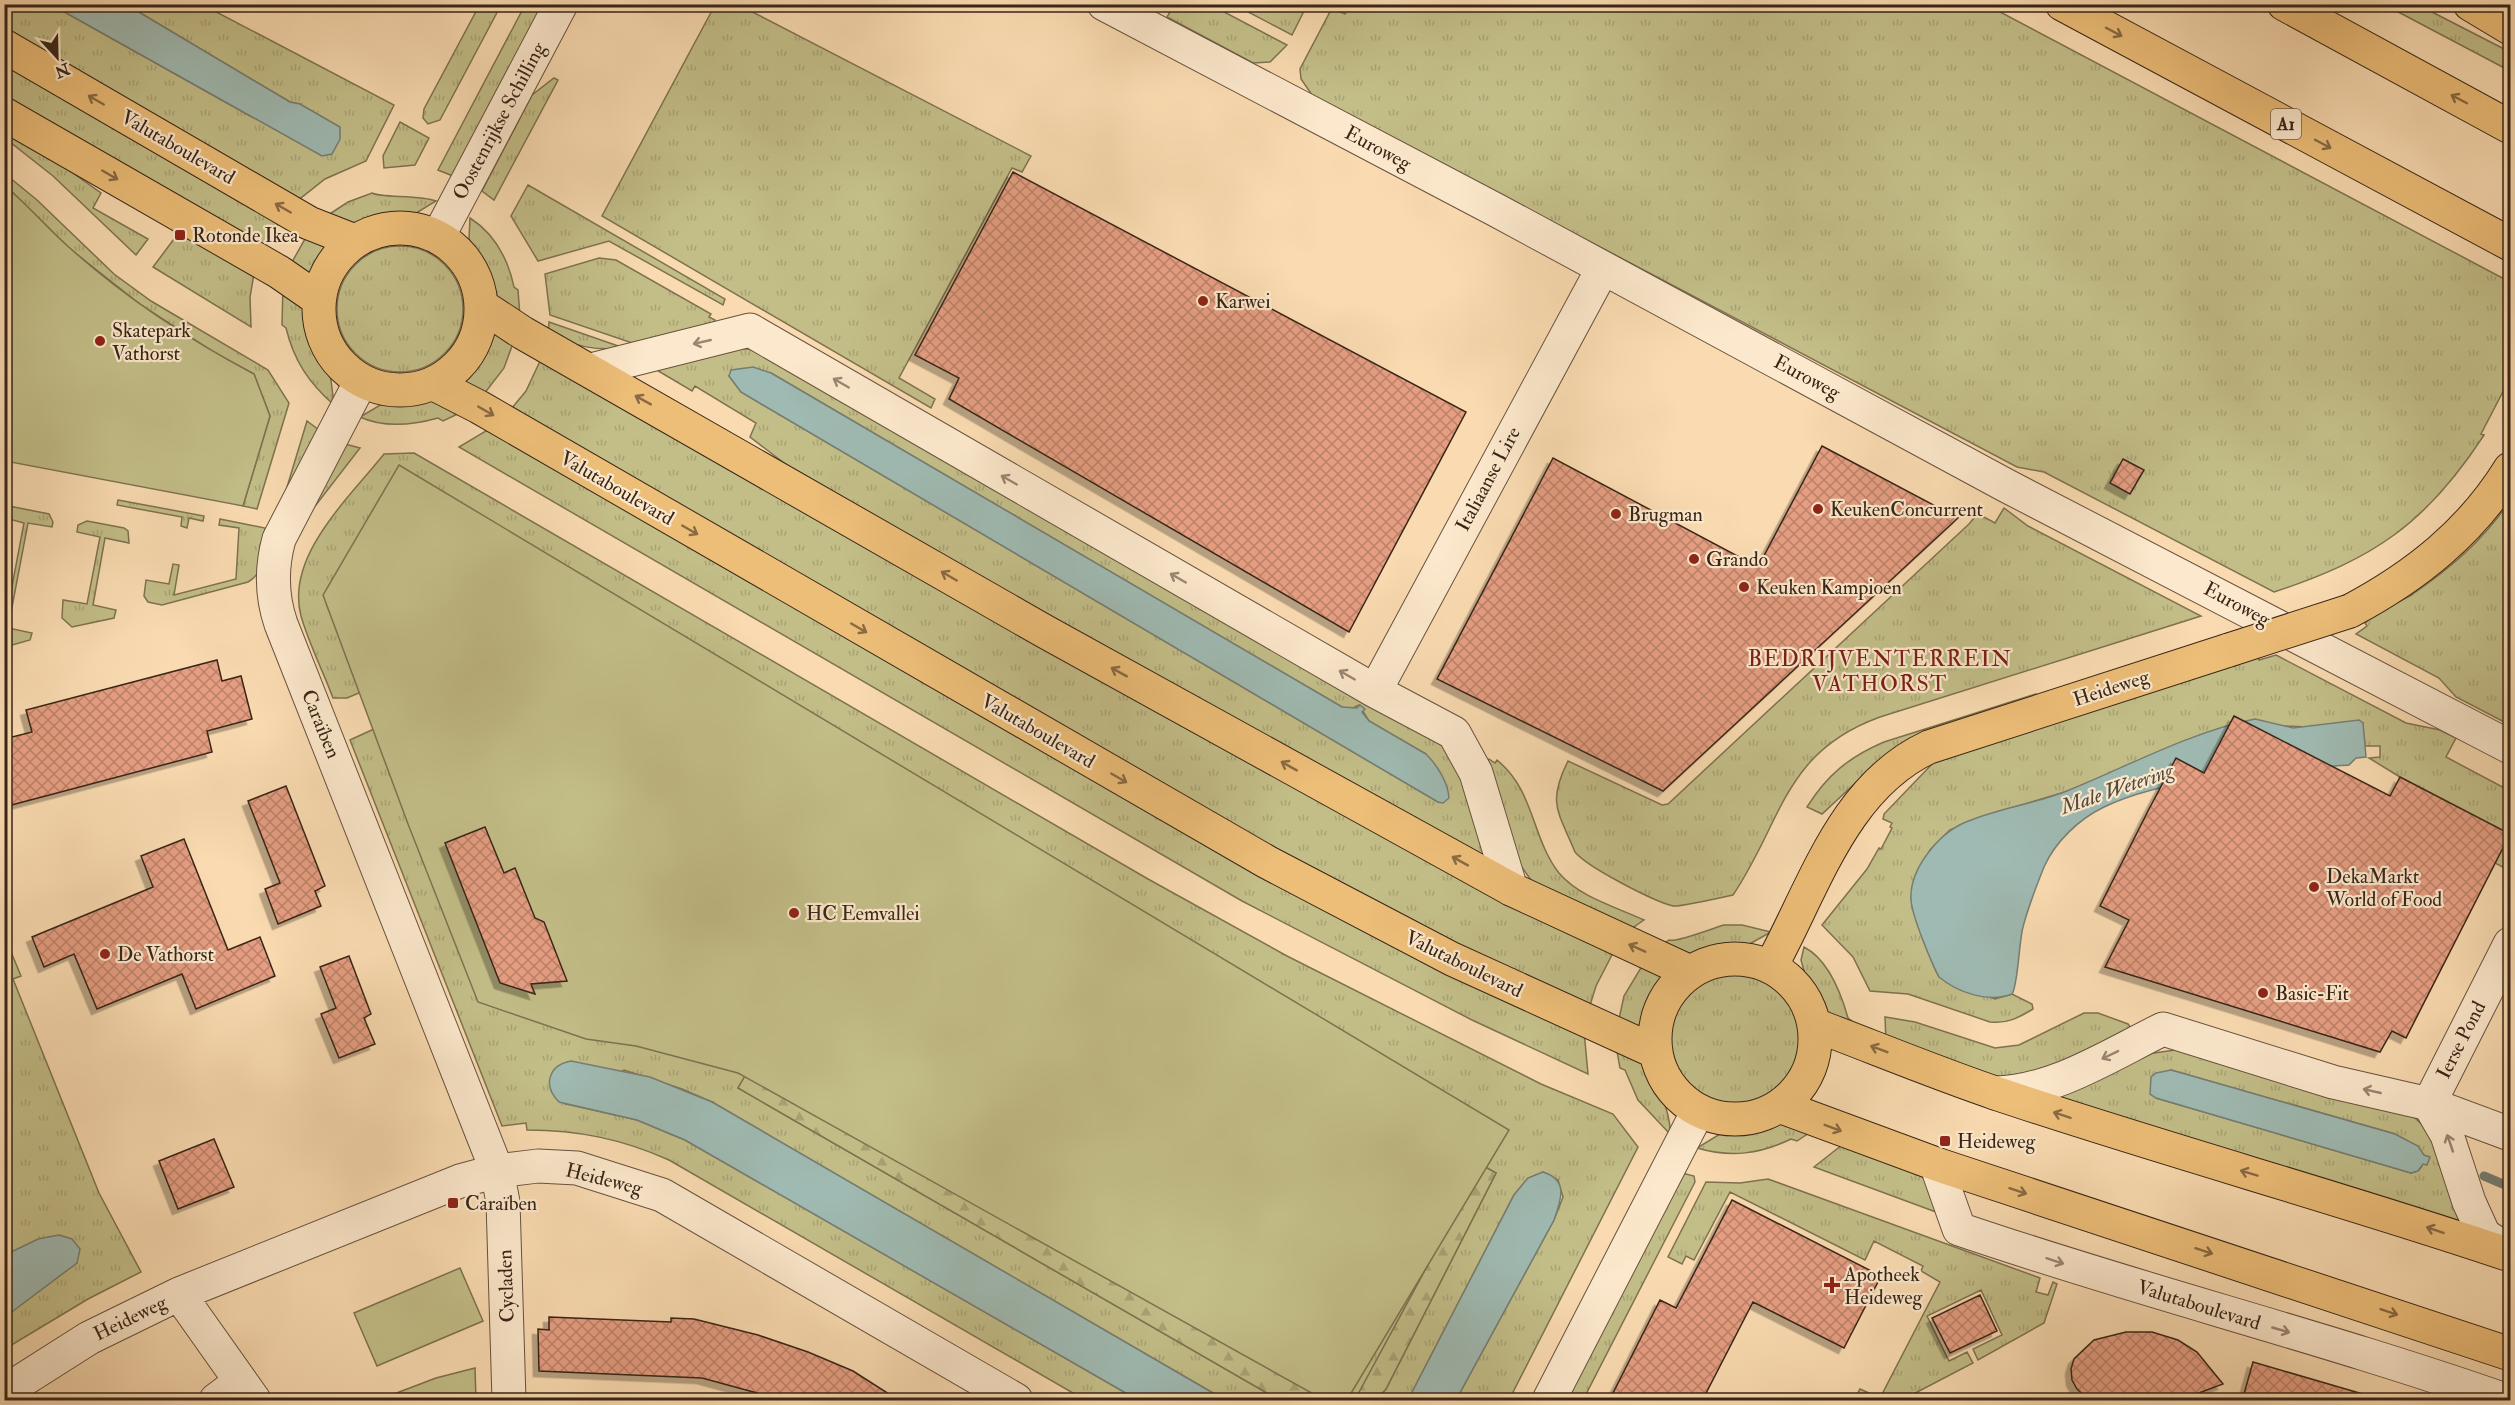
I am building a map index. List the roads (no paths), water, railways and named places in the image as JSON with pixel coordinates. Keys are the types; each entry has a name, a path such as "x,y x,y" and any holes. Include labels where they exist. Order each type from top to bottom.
{"main road":[{"name":"A1","path":"2062,4 2511,244"},
{"path":"2284,4 2511,127"},
{"path":"2470,4 2511,28"},
{"name":"Valutaboulevard","path":"4,46 309,223 355,241"},
{"path":"4,114 279,272 318,299"},
{"path":"396,227 418,230 438,237 456,250 470,267 479,287 482,306 479,331 470,351 458,367 434,384 400,391 380,388 361,381 343,368 330,352 321,333 318,299 327,272 339,254 355,241 374,232 396,227"},
{"path":"482,306 523,333 1044,631 1511,889 1690,972"},
{"name":"Valutaboulevard","path":"434,384 492,414 1277,867 1452,958 1656,1052"},
{"name":"Heideweg","path":"1771,966 1853,810 1875,783 1910,755 2350,611 2397,585 2450,544 2497,490 2511,469"},
{"path":"1728,958 1749,959 1771,966 1786,976 1799,990 1815,1024 1815,1053 1810,1069 1795,1092 1779,1106 1760,1116 1739,1120 1717,1118 1698,1111 1680,1098 1665,1080 1656,1052 1656,1019 1664,1000 1675,984 1690,972 1709,963 1728,958"},
{"path":"1815,1024 1995,1093 2111,1132 2379,1211 2511,1254"},
{"path":"1779,1106 1936,1164 2511,1354"}],"street":[{"name":"Oostenrijkse Schilling","path":"438,237 561,4"},
{"name":"Euroweg","path":"1104,4 2007,486 2511,747"},
{"name":"Italiaanse Lire","path":"1375,691 1602,268"},
{"path":"591,370 750,330 1375,691 1454,733 1476,773 1511,889"},
{"name":"Caraïben","path":"361,381 279,539 273,564 274,600 285,634 497,1171"},
{"name":"Ierse Pond","path":"2428,1104 2511,944"},
{"path":"1995,1093 2024,1091 2045,1085 2163,1029 2333,1082 2428,1104 2511,1134"},
{"path":"2428,1104 2448,1135 2469,1202 2484,1235 2511,1254"},
{"path":"1549,1401 1698,1111"},
{"name":"Valutaboulevard","path":"1936,1164 1959,1229 2209,1309 2404,1365 2505,1401"},
{"name":"Heideweg","path":"4,1392 89,1338 179,1294 445,1186 497,1171 538,1166 577,1168 662,1195 1016,1401"},
{"name":"Cycladen","path":"497,1171 503,1202 509,1401"},
{"path":"179,1294 236,1394"}],"water":[{"path":"52,5 127,5 290,102 300,104 340,127 340,139 332,154 322,156"},
{"path":"753,367 771,373 1342,707 1357,708 1360,705 1365,709 1362,712 1369,721 1426,754 1441,774 1447,786 1449,798 1443,803 1438,802 741,392 729,376 731,370"},
{"name":"Male Wetering","path":"2255,719 2293,728 2359,720 2363,723 2366,757 2356,758 2349,765 2257,772 2191,781 2130,796 2104,807 2086,818 2061,840 2044,867 2023,927 2016,982 2012,994 2003,997 1974,995 1955,988 1939,977 1918,927 1911,900 1915,876 1920,865 1936,843 1946,834 1978,817 2067,791 2160,750 2208,732"},
{"path":"571,1061 650,1077 712,1102 1225,1400 1138,1400 685,1140 637,1120 559,1102 551,1089 550,1077 557,1067"},
{"path":"2171,1070 2395,1134 2418,1146 2424,1155 2430,1157 2427,1165 2423,1164 2418,1171 2411,1173 2156,1098 2150,1094 2151,1077 2156,1073"},
{"path":"1543,1172 1557,1180 1560,1185 1559,1205 1554,1220 1456,1400 1408,1400 1514,1195 1528,1178"},
{"path":"59,1235 72,1239 80,1249 77,1263 5,1317 5,1255 38,1239"}],"waterway":[{"path":"2484,1176 2510,1187"}],"place":[{"name":"Rotonde Ikea","path":"180,235"},
{"name":"Karwei","path":"1203,301"},
{"name":"Skatepark Vathorst","path":"100,341"},
{"name":"KeukenConcurrent","path":"1818,509"},
{"name":"Brugman","path":"1616,514"},
{"name":"Grando","path":"1694,559"},
{"name":"Keuken Kampioen","path":"1744,587"},
{"name":"DekaMarkt World of Food","path":"2314,887"},
{"name":"HC Eemvallei","path":"794,913"},
{"name":"De Vathorst","path":"105,954"},
{"name":"Basic-Fit","path":"2263,993"},
{"name":"Heideweg","path":"1945,1141"},
{"name":"Caraïben","path":"453,1203"},
{"name":"Apotheek Heideweg","path":"1832,1285"}],"district":[{"name":"BEDRIJVENTERREIN VATHORST","path":"1880,672"}]}
